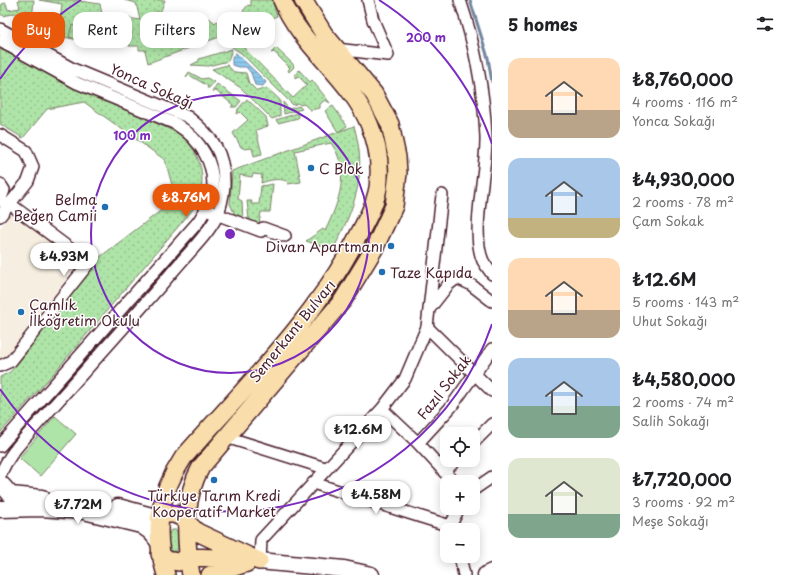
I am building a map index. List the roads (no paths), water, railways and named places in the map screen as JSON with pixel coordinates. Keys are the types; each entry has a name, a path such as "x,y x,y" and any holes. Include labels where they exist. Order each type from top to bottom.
{"main road":[{"name":"Semerkant Bulvarı","path":"166,575 160,548 159,518 170,479 183,458 299,325 334,279 368,217 378,189 378,153 365,115 350,93 297,28 282,0"},
{"name":"Semerkant Bulvarı","path":"191,575 188,557 187,524 192,488 196,476 201,467 226,437 343,300 374,249 394,206 398,173 397,156 390,124 374,94 314,21 303,0"},
{"path":"159,518 165,514 174,514 197,532 260,561"},
{"path":"160,548 167,560 178,562 188,557 260,561"},
{"path":"210,575 260,561"}],"street":[{"path":"336,49 388,55 373,20 368,0"},
{"path":"460,0 477,59 484,99 486,139 478,238 484,261 492,274"},
{"name":"Yonca Sokağı","path":"0,29 73,69 188,117 202,128 218,149 224,167 223,194 217,215 206,232 152,296 5,463 1,481"},
{"name":"Yonca Sokağı","path":"0,41 77,83 176,124 187,131 204,150 211,171 212,195 198,222 0,446"},
{"path":"0,135 26,151 33,167 28,181 5,202"},
{"path":"0,184 4,190 5,202 0,216"},
{"path":"371,575 344,569 260,561 260,540 314,483 325,468 382,409 405,379 427,327 442,194"},
{"path":"0,366 11,361 89,263 5,202"},
{"path":"206,209 217,215 262,230 286,236"},
{"path":"429,309 448,285 456,278 470,284 492,301"},
{"path":"427,327 492,391"},
{"name":"Fazıl Sokak","path":"418,443 451,407 492,349"},
{"path":"382,409 418,443 447,475"},
{"path":"480,436 492,424"},
{"path":"226,437 325,468"},
{"path":"444,472 449,467"},
{"path":"480,485 492,477"},
{"path":"1,481 11,495 18,497 104,504 159,518"},
{"path":"0,509 5,501 6,495 1,481"},
{"path":"314,483 440,524"},
{"path":"0,509 40,508 84,511 98,514 141,525 151,532 160,548"},
{"path":"461,563 464,575"},
{"path":"486,575 492,572"}],"water":[{"path":"236,53 266,82 263,86 255,85 251,73 246,67 232,65 232,58"}],"waterway":[{"path":"470,0 488,58 492,82"}],"place":[{"name":"C Blok","path":"311,168"},
{"name":"Belma Beğen Camii","path":"105,207"},
{"name":"Divan Apartmanı","path":"391,246"},
{"name":"Taze Kapıda","path":"382,272"},
{"name":"Çamlık İlköğretim Okulu","path":"21,312"},
{"name":"Türkiye Tarım Kredi Kooperatif Market","path":"214,480"}]}
